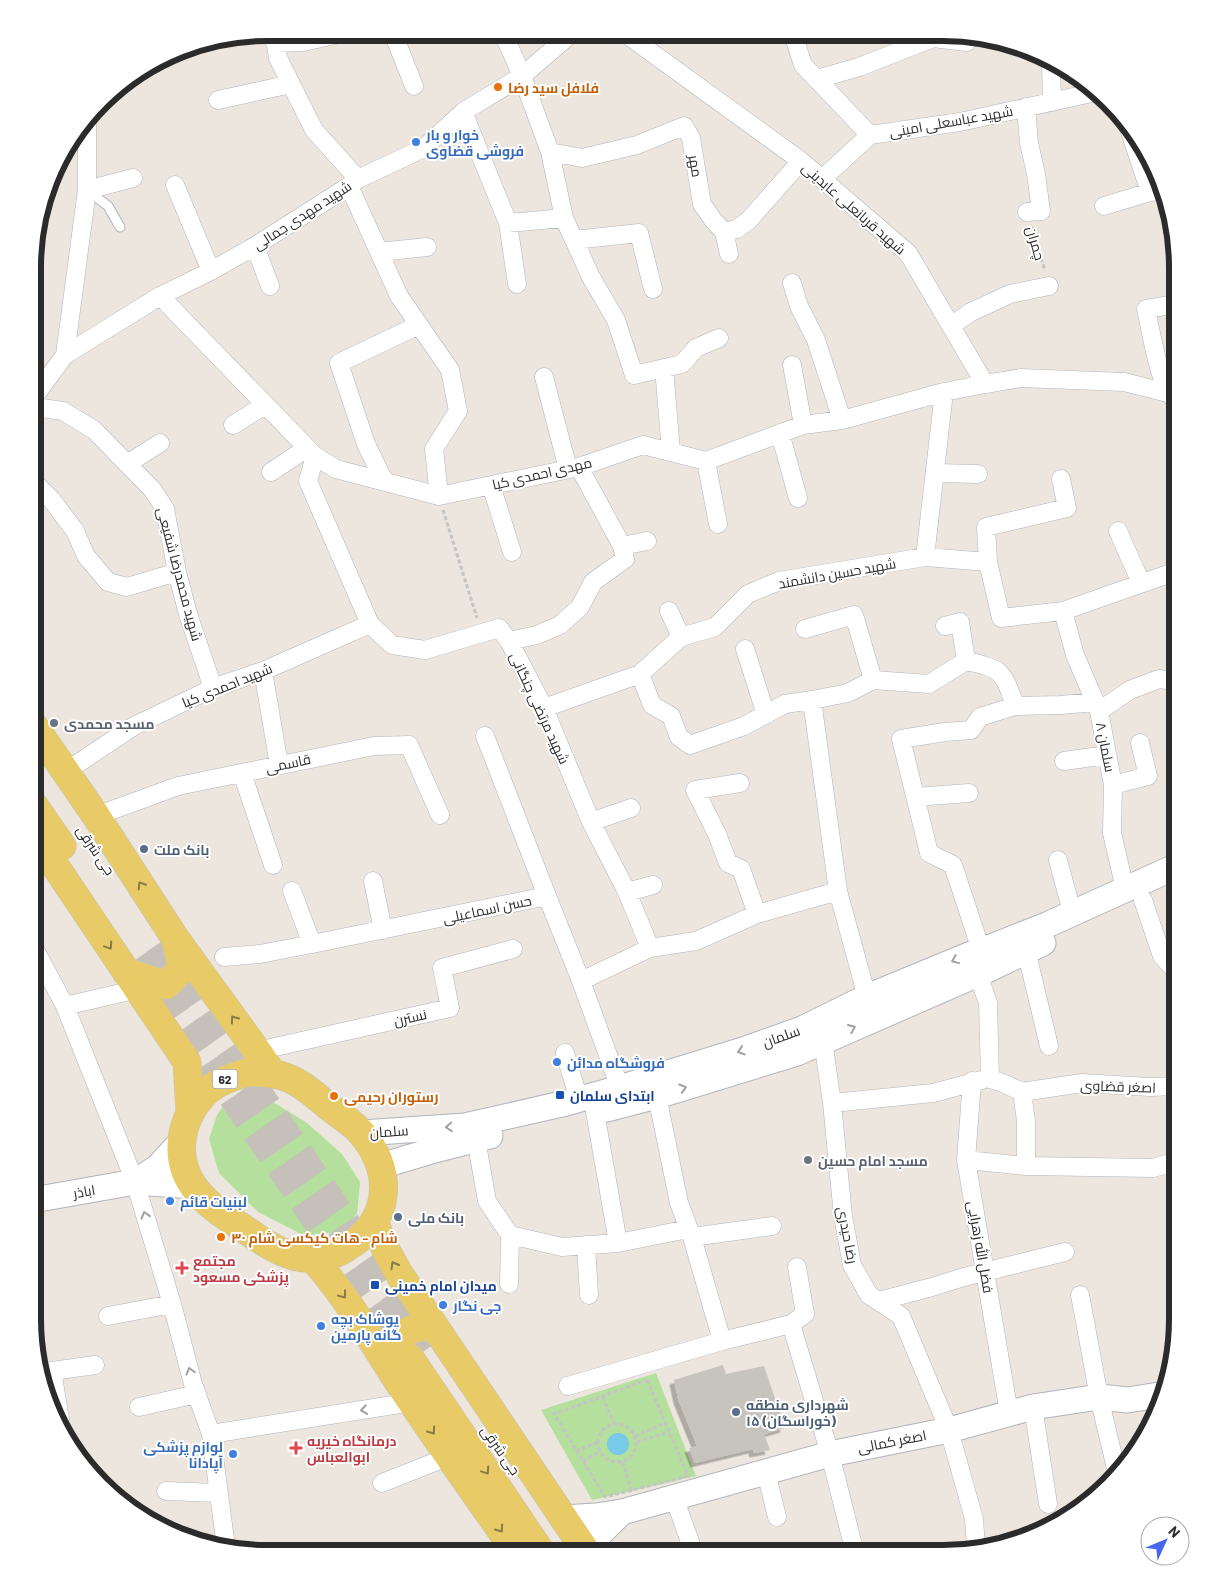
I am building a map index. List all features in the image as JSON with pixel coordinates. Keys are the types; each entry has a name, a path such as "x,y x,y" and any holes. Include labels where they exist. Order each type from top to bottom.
{"main road":[{"path":"41,737 96,816 147,960 187,1062 190,1112"},
{"name":"جی شرقی","path":"41,770 147,960"},
{"name":"جی شرقی","path":"41,814 147,960"},
{"path":"41,842 147,960 265,1062"},
{"name":"سلمان","path":"362,1133 466,1126 657,1096 796,1053 980,962 1025,942 1099,918 1169,871"},
{"name":"سلمان","path":"1025,942 1072,912 1169,887"},
{"name":"سلمان","path":"382,1166 587,1106 620,1088 743,1050 802,1029 867,997 980,962"},
{"name":"62","path":"265,1062 288,1078 304,1086 362,1133 382,1166 384,1195 374,1222 361,1237 345,1248 329,1255 298,1258 281,1252 261,1241 212,1207 193,1186 181,1158 181,1142 190,1112 205,1093 225,1079 248,1072 265,1062"},
{"name":"اباذر","path":"135,1182 158,1167 181,1142"},
{"name":"اباذر","path":"41,1199 135,1182 193,1186"},
{"path":"374,1222 398,1272 416,1350 412,1402 511,1545"},
{"path":"312,1258 330,1277 348,1302 416,1350 563,1518 578,1545"},
{"name":"جی شرقی","path":"416,1350 576,1545"},
{"name":"جی شرقی","path":"416,1350 537,1545"},
{"name":"اصغر کمالی","path":"563,1518 596,1516 627,1501 674,1497 830,1454 949,1430 1009,1412 1033,1407 1099,1397 1128,1400 1156,1396"},
{"path":"587,1545 627,1501"}],"street":[{"path":"275,41 278,58 314,130 354,182 379,252 399,296 450,370 458,411 434,448 439,496"},
{"path":"396,41 414,86"},
{"path":"507,41 522,76 550,152 564,218 591,277 616,320 634,375 682,364 696,348 719,338"},
{"name":"شهید مهدی جمالی","path":"41,388 65,355 160,296 211,271 255,246 354,182 424,148 463,112 522,76 563,41"},
{"name":"شهید قربانعلی عابدینی","path":"636,41 801,161 908,253 985,384"},
{"path":"795,41 804,65 870,134"},
{"path":"817,79 860,67 925,41"},
{"path":"1051,69 1052,102"},
{"path":"218,100 291,84"},
{"name":"شهید عباسعلی امینی","path":"822,179 870,134 960,122 1088,94"},
{"name":"چمران","path":"1026,107 1029,143 1036,174 1041,211 1027,212"},
{"path":"463,112 508,223 517,284"},
{"name":"مهر","path":"550,152 582,158 637,145 684,126 691,138 702,204 724,232"},
{"path":"65,355 87,190 87,130"},
{"path":"729,254 724,232 736,229 749,220 801,161"},
{"path":"1104,206 1155,192 1143,163"},
{"path":"87,190 133,178"},
{"path":"175,185 211,271"},
{"path":"508,223 564,218"},
{"path":"574,240 639,233 653,289"},
{"path":"255,246 270,286"},
{"path":"379,252 427,247"},
{"path":"792,283 799,306 816,340 842,420"},
{"path":"952,326 971,312 1010,294 1049,286"},
{"name":"مهدی احمدی کیا","path":"160,296 311,452 336,469 439,496 573,468 643,445 706,461"},
{"path":"1169,305 1146,309 1155,352 1169,384"},
{"path":"384,482 366,444 339,363 419,325"},
{"path":"792,366 803,424"},
{"path":"664,368 671,452"},
{"path":"509,641 537,635 560,625 580,607 593,582 625,559 622,546 573,468 544,378"},
{"path":"718,524 706,461 803,424 842,420 944,392 1021,378 1124,382 1169,395"},
{"path":"925,557 944,392"},
{"path":"233,425 265,405"},
{"name":"شهید محمدرضا شفیعی","path":"41,408 63,411 94,430 152,489 165,509 177,572 188,614 213,688"},
{"path":"780,433 798,498"},
{"path":"127,464 160,442"},
{"path":"271,472 311,452"},
{"name":"شهید مرتضی چنگانی","path":"311,452 308,481 370,624 392,645 425,650 499,628 509,641 544,708 591,822 627,892 650,948"},
{"path":"935,473 978,474"},
{"path":"1061,479 1067,508 986,527 988,562 1001,618 1063,610 1141,583 1169,577"},
{"path":"491,485 512,552"},
{"path":"41,489 51,499 74,531 86,556 108,582 127,587 177,572"},
{"path":"1118,531 1141,583"},
{"path":"622,546 647,541"},
{"name":"شهید حسین دانشمند","path":"544,708 640,674 681,637 715,627 748,594 779,581 925,557 988,562"},
{"name":"سلمان ۸","path":"1063,610 1075,655 1098,706 1113,785 1112,833 1134,895 1162,956 1169,963"},
{"path":"669,611 681,637"},
{"path":"804,629 854,615 873,680"},
{"path":"945,626 960,622 966,661"},
{"name":"شهید احمدی کیا","path":"64,772 134,726 213,688 263,671 370,624"},
{"path":"745,649 766,715"},
{"path":"640,674 652,705 671,716 679,737 690,746 744,726 785,704 848,693 873,680 929,684 966,661 991,666 1005,678 1015,706"},
{"path":"263,671 279,765"},
{"path":"990,1079 988,1003 980,962 954,865 929,853 901,739 971,730 980,717 1015,706 1098,706 1137,687 1159,679 1169,680"},
{"path":"812,700 838,891 867,997"},
{"path":"485,736 547,896"},
{"path":"1113,785 1148,776 1140,743"},
{"name":"قاسمی","path":"96,816 178,786 374,746 409,745 440,816"},
{"path":"1064,761 1107,755"},
{"path":"242,773 273,865"},
{"path":"740,783 695,790 717,834 728,863 741,868 757,914"},
{"path":"915,797 969,793"},
{"path":"591,822 631,808"},
{"path":"1058,860 1072,912"},
{"path":"373,881 383,930"},
{"path":"627,892 653,885"},
{"path":"292,891 312,944"},
{"path":"580,980 650,948 696,941 757,914 838,891"},
{"name":"حسن اسماعیلی","path":"224,957 260,954 547,896 620,1088"},
{"path":"1025,942 1049,1046"},
{"name":"نسترن","path":"265,1062 450,1008 442,968 513,949"},
{"path":"65,1006 147,960"},
{"path":"41,961 65,1006 135,1182 197,1394 211,1434 225,1540"},
{"name":"رضا حیدری","path":"823,1041 832,1102 843,1216 852,1265 869,1295 901,1316 949,1430 974,1519 976,1542"},
{"path":"565,1053 587,1106 618,1243"},
{"path":"832,1102 932,1093 990,1079 1003,1083 1022,1092 1026,1121 1026,1166"},
{"name":"فضل الله زهرایی","path":"972,1082 966,1160 1009,1412"},
{"name":"اصغر قضاوی","path":"1022,1092 1082,1083 1169,1086"},
{"path":"657,1096 679,1203 690,1233 722,1341"},
{"path":"476,1139 487,1201 510,1235 509,1284"},
{"path":"966,1160 1026,1166 1153,1168 1169,1163"},
{"path":"510,1235 562,1247 618,1243 690,1233 772,1226"},
{"path":"586,1246 589,1295"},
{"path":"879,1301 986,1271 1064,1252"},
{"path":"568,1386 722,1341 791,1324 805,1314 797,1267"},
{"path":"1080,1294 1099,1397 1116,1464"},
{"path":"108,1316 172,1304"},
{"path":"791,1324 830,1454 852,1545"},
{"path":"54,1395 48,1372 95,1365"},
{"path":"140,1407 197,1394"},
{"path":"211,1434 412,1402"},
{"path":"1033,1407 1048,1504"},
{"path":"382,1483 450,1456"},
{"path":"766,1472 777,1517"},
{"path":"166,1491 218,1493"},
{"path":"674,1497 691,1545"}],"lane":[{"path":"87,190 108,206 120,227"}],"path":[{"name":"چمران","path":"1027,212 1049,286"},
{"path":"439,496 482,633"},
{"path":"647,1380 666,1423 688,1476 627,1501 605,1497 554,1414 647,1380"},
{"path":"603,1397 614,1424"},
{"path":"635,1436 666,1423"},
{"path":"614,1424 626,1426 635,1436 637,1442 633,1454 623,1462 611,1462 605,1459 600,1451 598,1442 603,1430 614,1424"},
{"path":"637,1442 669,1432"},
{"path":"576,1451 598,1442"},
{"path":"583,1462 600,1451"},
{"path":"623,1462 627,1501"}],"green space":[{"path":"245,1094 263,1097 278,1105 307,1123 342,1154 360,1182 357,1214 339,1232 305,1236 258,1212 219,1173 209,1139 217,1115 226,1102"},
{"path":"656,1373 696,1476 592,1500 541,1410"}],"water":[{"path":"618,1433 626,1436 629,1444 626,1452 618,1455 610,1452 607,1444 610,1436"}],"building":[{"name":"شهرداری منطقه ۱۵ (خوراسگان)","path":"723,1365 726,1374 764,1366 785,1428 764,1434 770,1450 754,1453 753,1449 695,1463 689,1448 697,1446 678,1399 674,1380"}],"tunnel":[{"path":"158,944 430,1347"},
{"path":"138,958 410,1358"}],"place":[{"name":"فلافل سید رضا","path":"498,87"},
{"name":"خوار و بار فروشی قضاوی","path":"416,142"},
{"name":"مسجد محمدی","path":"54,723"},
{"name":"بانک ملت","path":"144,849"},
{"name":"فروشگاه مدائن","path":"557,1062"},
{"name":"ابتدای سلمان","path":"560,1095"},
{"name":"رستوران رحیمی","path":"334,1096"},
{"name":"مسجد امام حسین","path":"808,1160"},
{"name":"لبنیات قائم","path":"170,1201"},
{"name":"بانک ملی","path":"398,1217"},
{"name":"۳۰ شام - هات کیکسی شام","path":"221,1237"},
{"name":"مجتمع پزشکی مسعود","path":"182,1268"},
{"name":"میدان امام خمینی","path":"375,1285"},
{"name":"جی نگار","path":"443,1305"},
{"name":"پوشاک بچه گانه پارمین","path":"321,1326"},
{"name":"شهرداری منطقه ۱۵ (خوراسگان)","path":"736,1412"},
{"name":"درمانگاه خیریه ابوالعباس","path":"296,1448"},
{"name":"لوازم پزشکی آپادانا","path":"233,1454"}]}
